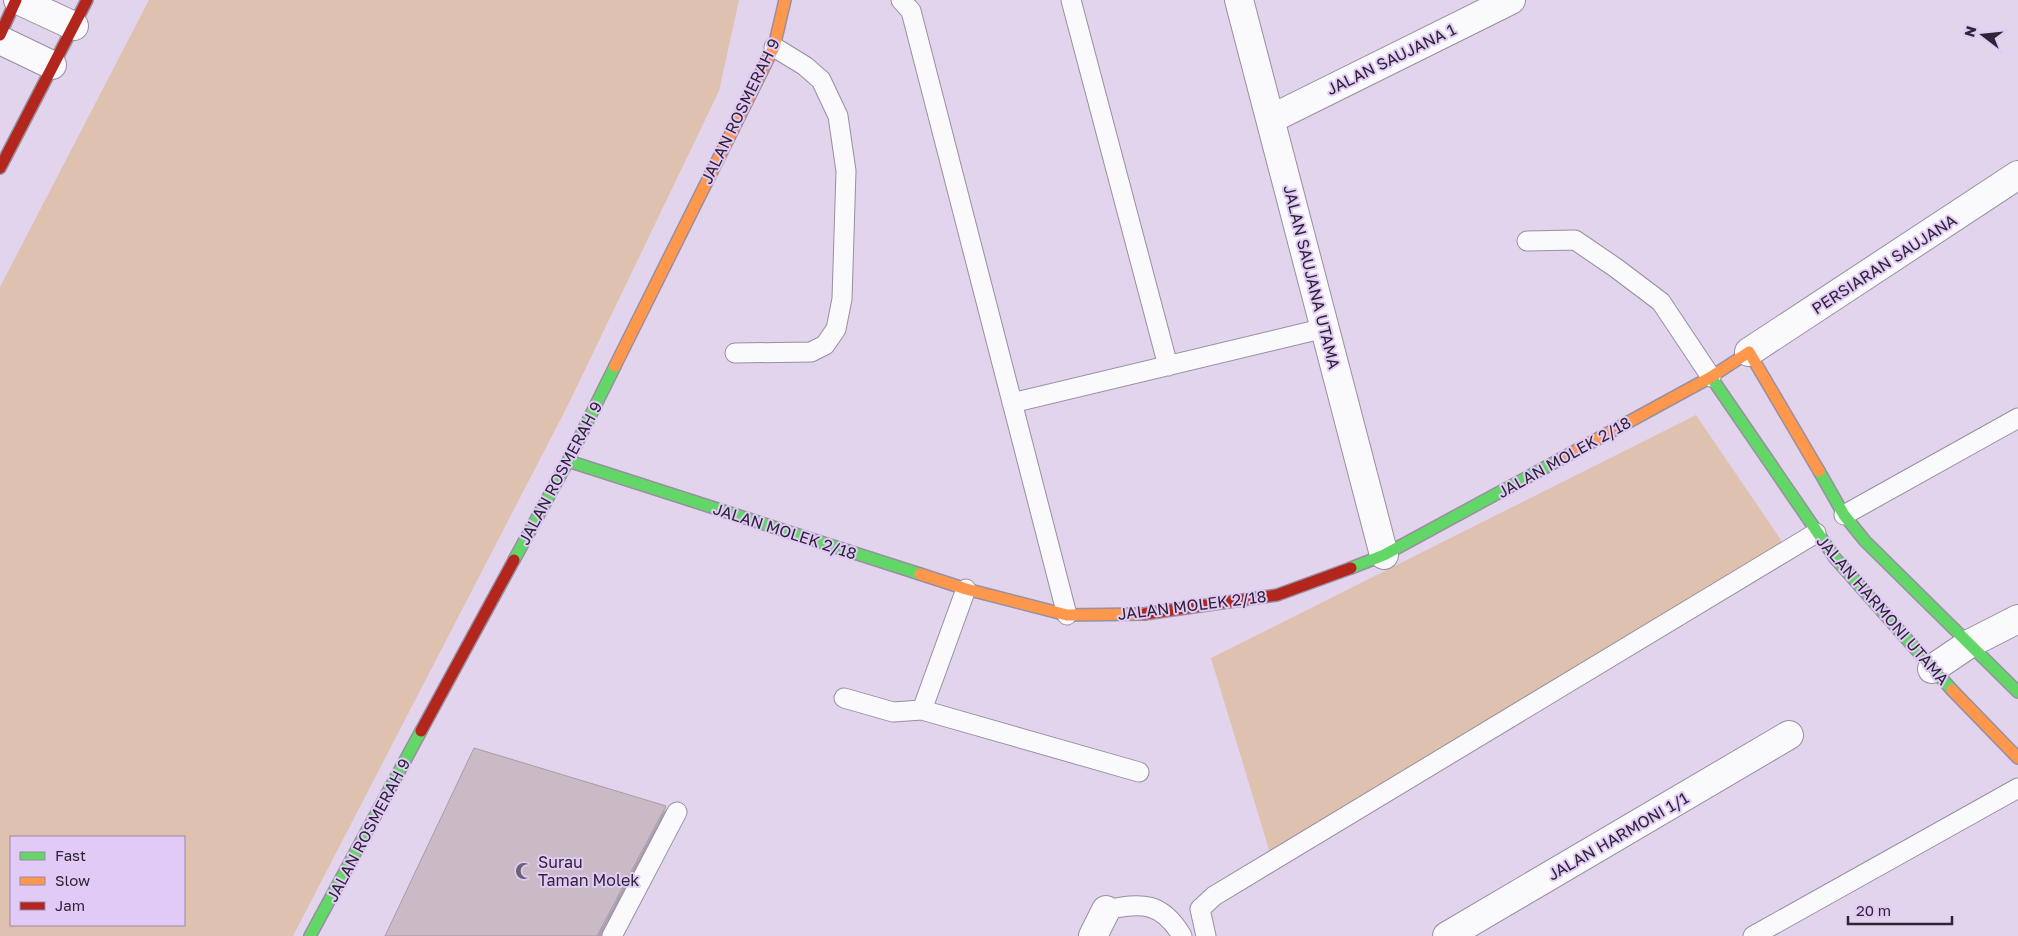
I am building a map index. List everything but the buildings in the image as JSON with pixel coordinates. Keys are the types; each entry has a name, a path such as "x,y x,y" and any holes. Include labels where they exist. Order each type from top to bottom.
{"main road":[{"path":"0,35 17,0"},
{"path":"0,168 87,0"},
{"name":"JALAN ROSMERAH 9","path":"310,936 568,461 774,47 785,0"},
{"name":"JALAN MOLEK 2/18","path":"568,461 966,588 1067,615 1141,614 1277,595 1384,556 1711,378 1750,352"},
{"name":"JALAN HARMONI UTAMA","path":"1750,352 1844,515 1865,541 2018,692"},
{"name":"JALAN HARMONI UTAMA","path":"1711,378 1835,558 1932,669 2018,758"}],"street":[{"path":"17,0 74,26"},
{"name":"JALAN SAUJANA UTAMA","path":"1239,0 1272,119 1384,556"},
{"name":"JALAN SAUJANA 1","path":"1272,119 1511,0"},
{"path":"0,40 52,65"},
{"name":"PERSIARAN SAUJANA","path":"1750,352 2018,175"},
{"path":"1932,669 1969,644 2018,619"},
{"name":"JALAN HARMONI 1/1","path":"1447,936 1789,735"},
{"path":"1092,936 1106,910"}],"lane":[{"path":"902,0 911,11 1067,615"},
{"path":"1071,0 1168,366"},
{"path":"735,353 810,352 825,345 836,329 842,299 846,171 838,116 821,80 805,66 774,47"},
{"path":"1527,241 1575,240 1616,268 1661,302 1711,378"},
{"path":"1012,403 1326,328"},
{"path":"1844,515 2018,418"},
{"path":"1206,936 1200,909 1214,896 1816,533"},
{"path":"922,710 966,588"},
{"path":"844,698 894,712 922,710 1139,772"},
{"path":"1753,936 2018,788"},
{"path":"612,936 677,812"},
{"path":"1106,910 1130,904 1156,908 1175,925 1182,936"}],"shaded area":[{"path":"149,0 739,0 719,91 568,405 293,936 0,936 0,287"},
{"path":"1696,415 1783,543 1270,853 1211,658"}],"traffic: fast":[{"path":"615,366 568,461 920,574"},
{"path":"1711,377 1835,558 1952,690"},
{"path":"514,560 568,461"},
{"path":"1351,568 1384,555 1557,461"},
{"path":"1819,471 1844,515 1865,541 2018,692"},
{"path":"310,936 421,731"}],"traffic: slow":[{"path":"615,366 774,47 785,0"},
{"path":"1557,461 1711,377 1749,352 1819,471"},
{"path":"920,574 966,589 1067,615 1144,614"},
{"path":"1952,690 2018,758"}],"traffic: jam":[{"path":"0,35 16,0"},
{"path":"0,168 87,0"},
{"path":"421,731 514,560"},
{"path":"1144,614 1277,595 1351,568"}],"place":[{"name":"Surau Taman Molek","path":"524,871"}]}
